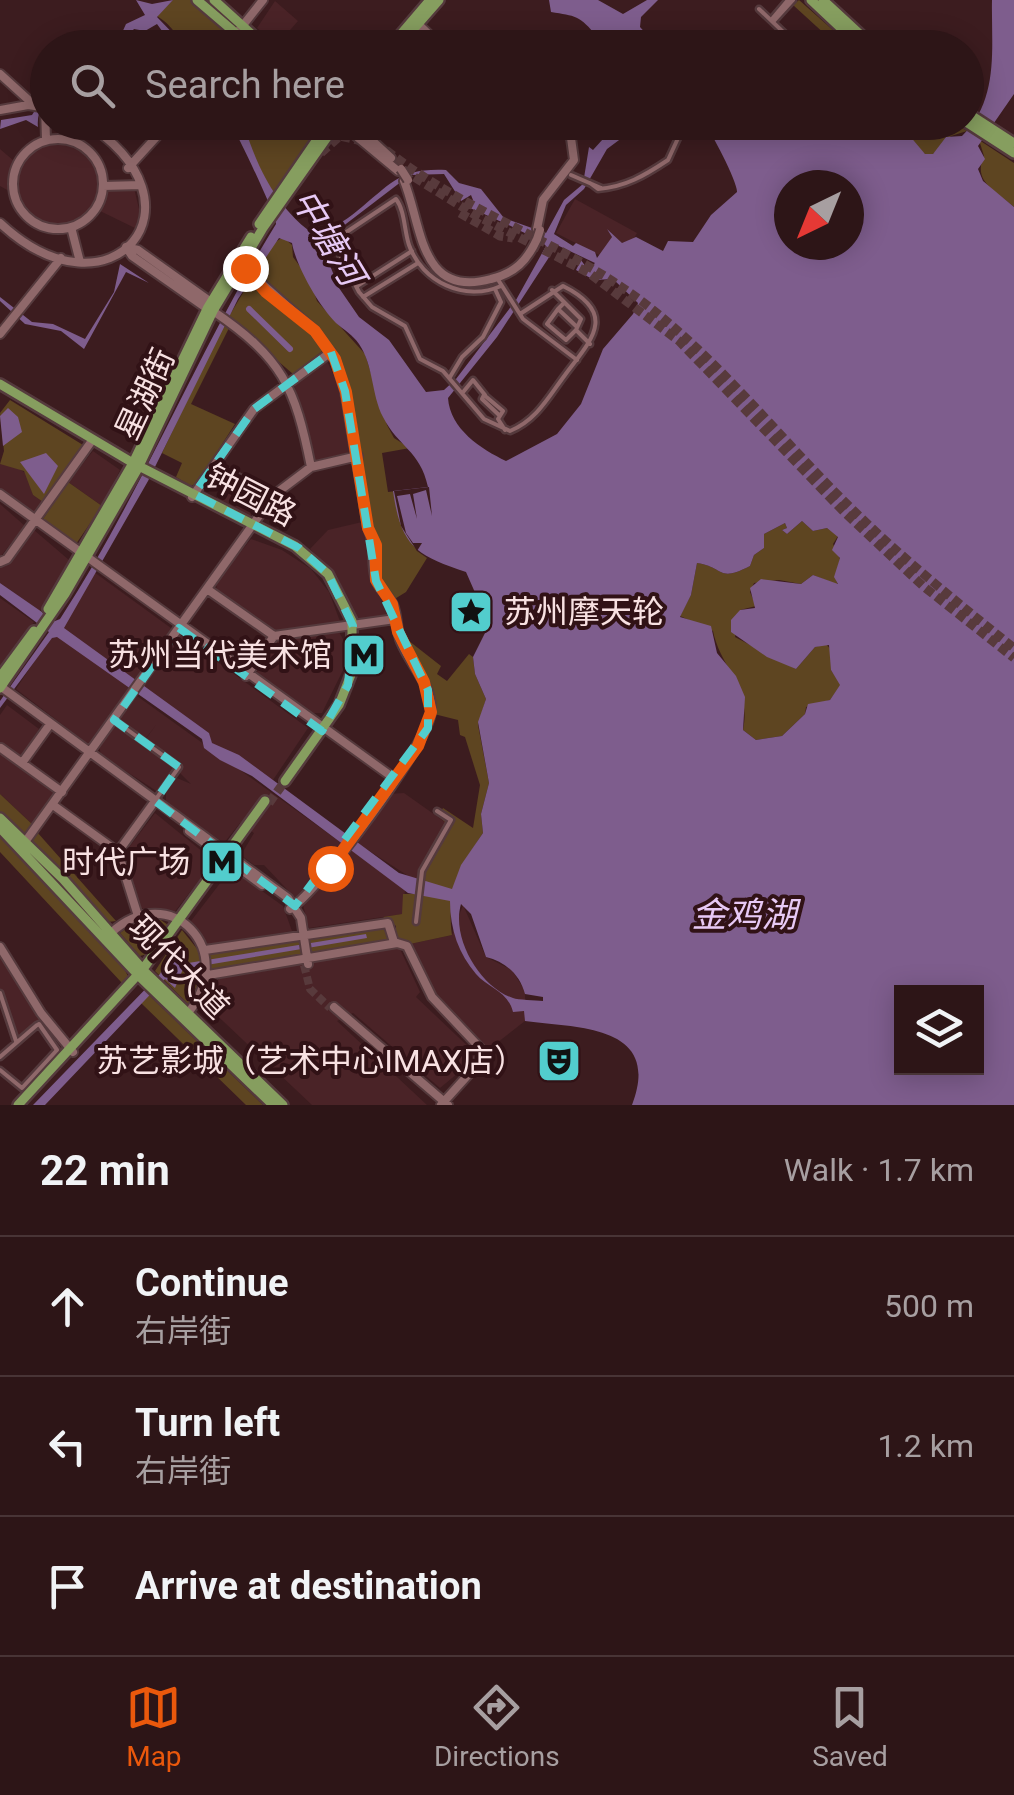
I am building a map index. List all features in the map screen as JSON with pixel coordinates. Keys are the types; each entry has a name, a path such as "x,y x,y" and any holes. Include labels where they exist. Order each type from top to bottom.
{"main road":[{"path":"409,30 430,0"},
{"path":"407,30 439,0"},
{"path":"811,0 843,30"},
{"path":"823,0 856,30"},
{"path":"208,2 239,30"},
{"path":"208,2 239,30"},
{"path":"984,129 1014,153"},
{"path":"988,132 1014,143"},
{"name":"星湖街","path":"281,198 318,140"},
{"name":"星湖街","path":"4,691 39,628 89,561 142,470 213,309 270,213 324,140"},
{"path":"281,198 316,153"},
{"name":"星湖街","path":"213,309 243,267 270,213"},
{"name":"钟园路","path":"0,386 142,470"},
{"name":"钟园路","path":"0,386 91,442 300,554 320,571 338,596 350,627 346,676 337,701 283,780"},
{"name":"星湖街","path":"0,677 39,628"},
{"path":"21,1105 71,1051 148,980 180,921 267,802"},
{"name":"现代大道","path":"0,818 111,933 148,980 283,1105"},
{"name":"现代大道","path":"0,828 273,1105"}],"street":[{"path":"243,30 266,0"},
{"path":"772,21 791,0"},
{"path":"759,9 781,30"},
{"path":"414,23 421,30"},
{"path":"0,77 30,101"},
{"path":"0,112 30,109"},
{"path":"46,140 68,140 88,150 100,168 103,186 92,213 71,227 51,228 35,223 22,212 14,194 13,174 20,158 46,140"},
{"path":"0,219 60,257 80,260 129,248 141,221 139,185 130,166 103,140"},
{"path":"103,140 130,166"},
{"path":"130,166 152,140"},
{"path":"361,140 399,170"},
{"path":"370,140 406,181 420,244 432,264 463,281 497,282"},
{"path":"521,315 563,286 592,311 596,330 590,344 540,410 518,428 504,430 476,412 450,377 420,359 404,326 363,297 333,241 394,199 400,202 418,263 436,280 458,290 497,282 524,262 537,234 543,200 574,160 571,140"},
{"path":"544,207 573,176 578,152 572,140"},
{"path":"573,176 589,182 592,188 623,188 640,173 666,162 677,140"},
{"path":"103,186 139,185"},
{"path":"0,198 14,194"},
{"path":"71,227 80,260"},
{"path":"129,248 270,354 288,380 311,467"},
{"path":"355,286 412,251"},
{"path":"0,331 60,257"},
{"path":"363,297 418,263"},
{"path":"243,267 266,292 315,331 331,352 346,392 368,528 376,545 376,580 392,604 406,652 424,682 431,712 425,734 395,779 311,894 293,907"},
{"path":"497,282 521,315 557,349 563,348 577,361"},
{"path":"450,377 462,357 483,337 502,302 497,282"},
{"path":"552,290 581,319 566,340 547,324 564,303"},
{"path":"558,310 590,344"},
{"path":"193,496 245,419 288,380 331,352"},
{"path":"464,391 473,380 503,411 499,415 504,430"},
{"path":"0,562 8,559 91,442"},
{"path":"25,842 274,495 311,467 358,456"},
{"path":"214,464 274,495"},
{"path":"0,497 395,779"},
{"path":"207,589 274,636 395,619"},
{"path":"247,675 274,636"},
{"path":"4,691 89,754"},
{"path":"4,691 293,907 305,959"},
{"path":"114,720 180,768 118,852"},
{"path":"22,763 48,727"},
{"path":"0,748 62,792"},
{"path":"53,805 118,852 138,916"},
{"path":"416,922 422,871 451,820 438,811"},
{"path":"111,933 138,916 160,914 180,921 206,953 208,971 188,1013"},
{"path":"206,953 383,922 395,939 407,946 417,974 436,1004 482,1050 479,1062 441,1103"},
{"path":"208,971 305,959 385,945 395,939"},
{"path":"0,947 57,1050 22,1088 0,1070"},
{"path":"0,993 16,1041"},
{"path":"332,1007 441,1103"},
{"path":"0,1056 42,1022"},
{"path":"42,1022 71,1051"},
{"path":"0,1047 8,1047"},
{"path":"441,1103 467,1070"}],"highlighted area":[{"path":"331,352 345,391 376,581 428,690 428,728 295,906 155,801 179,767 114,720 179,628 322,731 348,685 353,626 328,574 299,548 194,494 254,409"}],"shaded area":[{"path":"173,0 193,0 226,30 173,30 157,16"},
{"path":"799,0 833,30 820,30 793,5"},
{"path":"275,1 298,21 290,30 257,28"},
{"path":"248,140 312,140 273,192"},
{"path":"909,140 947,140 933,154 925,154"},
{"path":"979,140 1014,163 1014,207 983,179 984,156"},
{"path":"58,143 74,146 87,155 96,168 96,200 87,213 74,222 58,225 42,222 29,213 20,200 17,184 20,168 29,155 42,146"},
{"path":"0,149 14,161 9,191 0,186"},
{"path":"134,188 140,213 137,229 98,210 104,189"},
{"path":"575,199 637,233 633,240 622,243 607,229 612,237 601,256 556,233"},
{"path":"283,237 292,245 293,257 310,280 317,301 365,354 387,425 394,438 410,448 382,453 388,492 396,491 417,551 427,558 406,592 393,600 381,576 356,417 342,369 316,327 255,273 271,245"},
{"path":"253,276 325,349 293,374 228,318"},
{"path":"225,322 230,326 191,404 235,424 197,483 191,486 176,477 182,463 162,453"},
{"path":"326,359 338,384 350,452 314,461 294,384"},
{"path":"10,400 83,445 43,502 33,495 24,471 0,464 4,451 0,413"},
{"path":"93,451 120,470 102,506 68,482"},
{"path":"0,464 14,465 28,475 33,495 43,502 36,513 0,489"},
{"path":"230,475 266,494 268,499 256,514 248,516 216,499"},
{"path":"68,482 102,506 76,544 43,519"},
{"path":"0,504 25,526 0,557"},
{"path":"802,521 813,531 827,528 838,536 833,544 840,559 835,577 838,585 813,575 801,584 779,580 754,583 750,592 756,606 740,610 735,637 796,669 815,647 826,644 832,651 831,670 841,685 830,700 806,707 805,714 782,736 756,740 743,730 743,702 713,631 680,616 691,595 697,563 726,574 739,571 750,566 754,555 764,548 764,534 785,523 787,528 782,530 787,534"},
{"path":"362,522 371,552 371,582 390,612 385,618 357,621 337,576 310,549 328,530"},
{"path":"34,530 69,560 40,611 0,583 0,565 10,561"},
{"path":"251,539 282,550 311,569 329,592 341,624 275,632 217,593 216,582"},
{"path":"94,572 308,728 273,780 211,743 209,733 136,682 88,744 16,689"},
{"path":"0,598 34,622 0,669"},
{"path":"339,632 344,641 344,668 322,713 311,713 257,674 258,666 279,640"},
{"path":"404,637 441,666 437,674 447,681 469,654 473,657 475,674 486,699 478,725 489,783 481,814 483,833 453,894 452,935 410,944 408,940 396,941 396,926 383,917 402,914 403,894 414,894 420,867 445,822 438,816 443,808 473,828 480,785 458,720 434,714 430,686"},
{"path":"137,696 343,844 309,891 297,900 264,865 254,865 241,855 254,833 240,823 224,843 166,804 166,792 177,778 191,784 180,773 182,766 145,740 156,725 142,743 175,769 158,792 101,755 99,746"},
{"path":"7,705 39,729 22,756 0,742 0,715"},
{"path":"0,752 55,792 34,826 0,794"},
{"path":"404,793 445,822 416,881 354,841 389,794"},
{"path":"0,794 34,826 26,836 0,812"},
{"path":"155,813 214,861 173,914 140,908 124,854"},
{"path":"37,832 116,921 108,922 31,840"},
{"path":"0,834 122,965 128,976 122,983 0,852"},
{"path":"349,848 405,890 403,914 309,928 303,905"},
{"path":"231,869 283,906 292,931 207,945 191,921"},
{"path":"463,905 486,957 512,970 525,991 525,1021 484,1053 476,1037 435,997 410,944 452,935"},
{"path":"158,918 168,925 147,954 140,956 120,933 136,921"},
{"path":"382,926 389,938 386,941 204,971 188,1004 155,971 182,930 202,955"},
{"path":"399,947 420,992 416,997 475,1053 475,1059 440,1088 353,1013 337,1021 427,1105 312,1105 206,1005 219,979"},
{"path":"0,953 41,1021 19,1037 0,991"},
{"path":"149,995 263,1105 246,1105 141,1003"}],"water":[{"path":"136,0 152,4 173,0 157,17 170,30 161,30 157,24 147,30 123,30 126,24 145,15"},
{"path":"549,0 598,0 623,14 647,0 658,0 641,17 643,30 590,30 581,20 551,12"},
{"name":"金鸡湖","path":"992,0 1014,0 1014,94 984,137 984,103 991,72"},
{"path":"30,115 30,122 26,120 0,129 1,120"},
{"name":"金鸡湖","path":"239,140 250,140 279,200 318,237 397,179 417,172 430,170 446,170 459,183 481,189 504,218 546,233 564,200 583,184 589,147 593,150 602,140 619,140 607,149 584,189 566,205 554,234 573,246 576,243 595,252 597,258 612,237 607,229 622,243 636,237 663,251 668,241 693,242 711,215 737,192 714,140 913,140 925,154 933,154 944,140 982,140 978,146 985,159 978,169 983,181 1014,207 1014,1105 632,1105 638,1078 636,1059 625,1045 589,1029 525,1021 524,1011 513,1012 507,999 481,979 465,958 454,932 450,901 408,893 252,776 220,760 204,748 202,739 57,637 52,638 0,708 0,701 49,632 0,595 0,583 55,621 60,619 117,522 220,322 276,224","holes":["444,174 461,201 471,195 473,200 464,203 466,207 546,246 516,300 456,379 444,390 426,392 389,340 359,317 339,288 321,243 410,175","279,238 292,243 298,263 329,316 359,344 383,417 420,465 428,487 393,491 406,536 413,546 434,560 466,572 484,613 485,633 473,657 475,674 486,699 478,722 489,783 481,814 483,833 461,865 452,889 399,873 239,755 212,743 209,733 64,628 148,481 238,299","557,245 595,263 588,270 581,260 576,270 594,280 613,279 638,303 603,349 581,404 557,434 506,461 477,444 461,428 448,398 497,337","802,521 813,531 827,528 838,537 832,550 840,558 834,577 838,584 813,575 801,584 761,579 750,588 755,608 740,610 731,620 731,632 767,657 796,669 815,647 829,645 831,670 840,685 830,700 808,704 805,714 782,736 756,740 743,730 745,697 736,676 717,653 711,626 680,617 691,595 697,563 726,574 739,571 750,566 754,555 764,548 764,534 785,523 787,528 782,530 787,534","461,904 471,914 486,957 511,970 525,994 543,997 543,1001 513,998 479,972 460,931"]},
{"path":"120,264 149,283 126,272 84,349 61,331 25,324 0,301 0,297 32,322 53,324 85,339 114,292"},
{"path":"8,408 18,417 22,432 3,446 0,416"},
{"path":"46,453 58,466 44,494 20,462"},
{"path":"366,934 367,938 183,969 175,988 165,979 45,1105 33,1105 160,974 173,948 182,964"}],"pier":[{"path":"429,487 432,516 426,490 413,494 417,519 410,494 397,496 406,533 413,543 422,543 417,551 401,526 394,491"}],"waterway":[{"path":"249,309 290,349"}],"tunnel":[{"path":"321,153 336,140"},
{"path":"386,150 451,193 588,266 653,310 706,357 871,527 1014,648"},
{"path":"403,170 475,215 589,273 679,341 844,512 923,586 1014,658"},
{"path":"460,213 500,236 513,238"},
{"path":"269,803 285,781"},
{"path":"304,965 310,989 330,1008"}],"place":[{"name":"苏州摩天轮","path":"471,612"},
{"name":"苏州当代美术馆","path":"364,655"},
{"name":"时代广场","path":"222,862"},
{"name":"苏艺影城（艺术中心IMAX店）","path":"559,1061"}],"route":[{"path":"245,268 266,292 315,331 335,359 346,392 368,528 376,545 376,580 392,604 401,642 430,701 430,719 418,746 330,868"}],"water label":[{"name":"中塘河","path":"328,237"}]}
